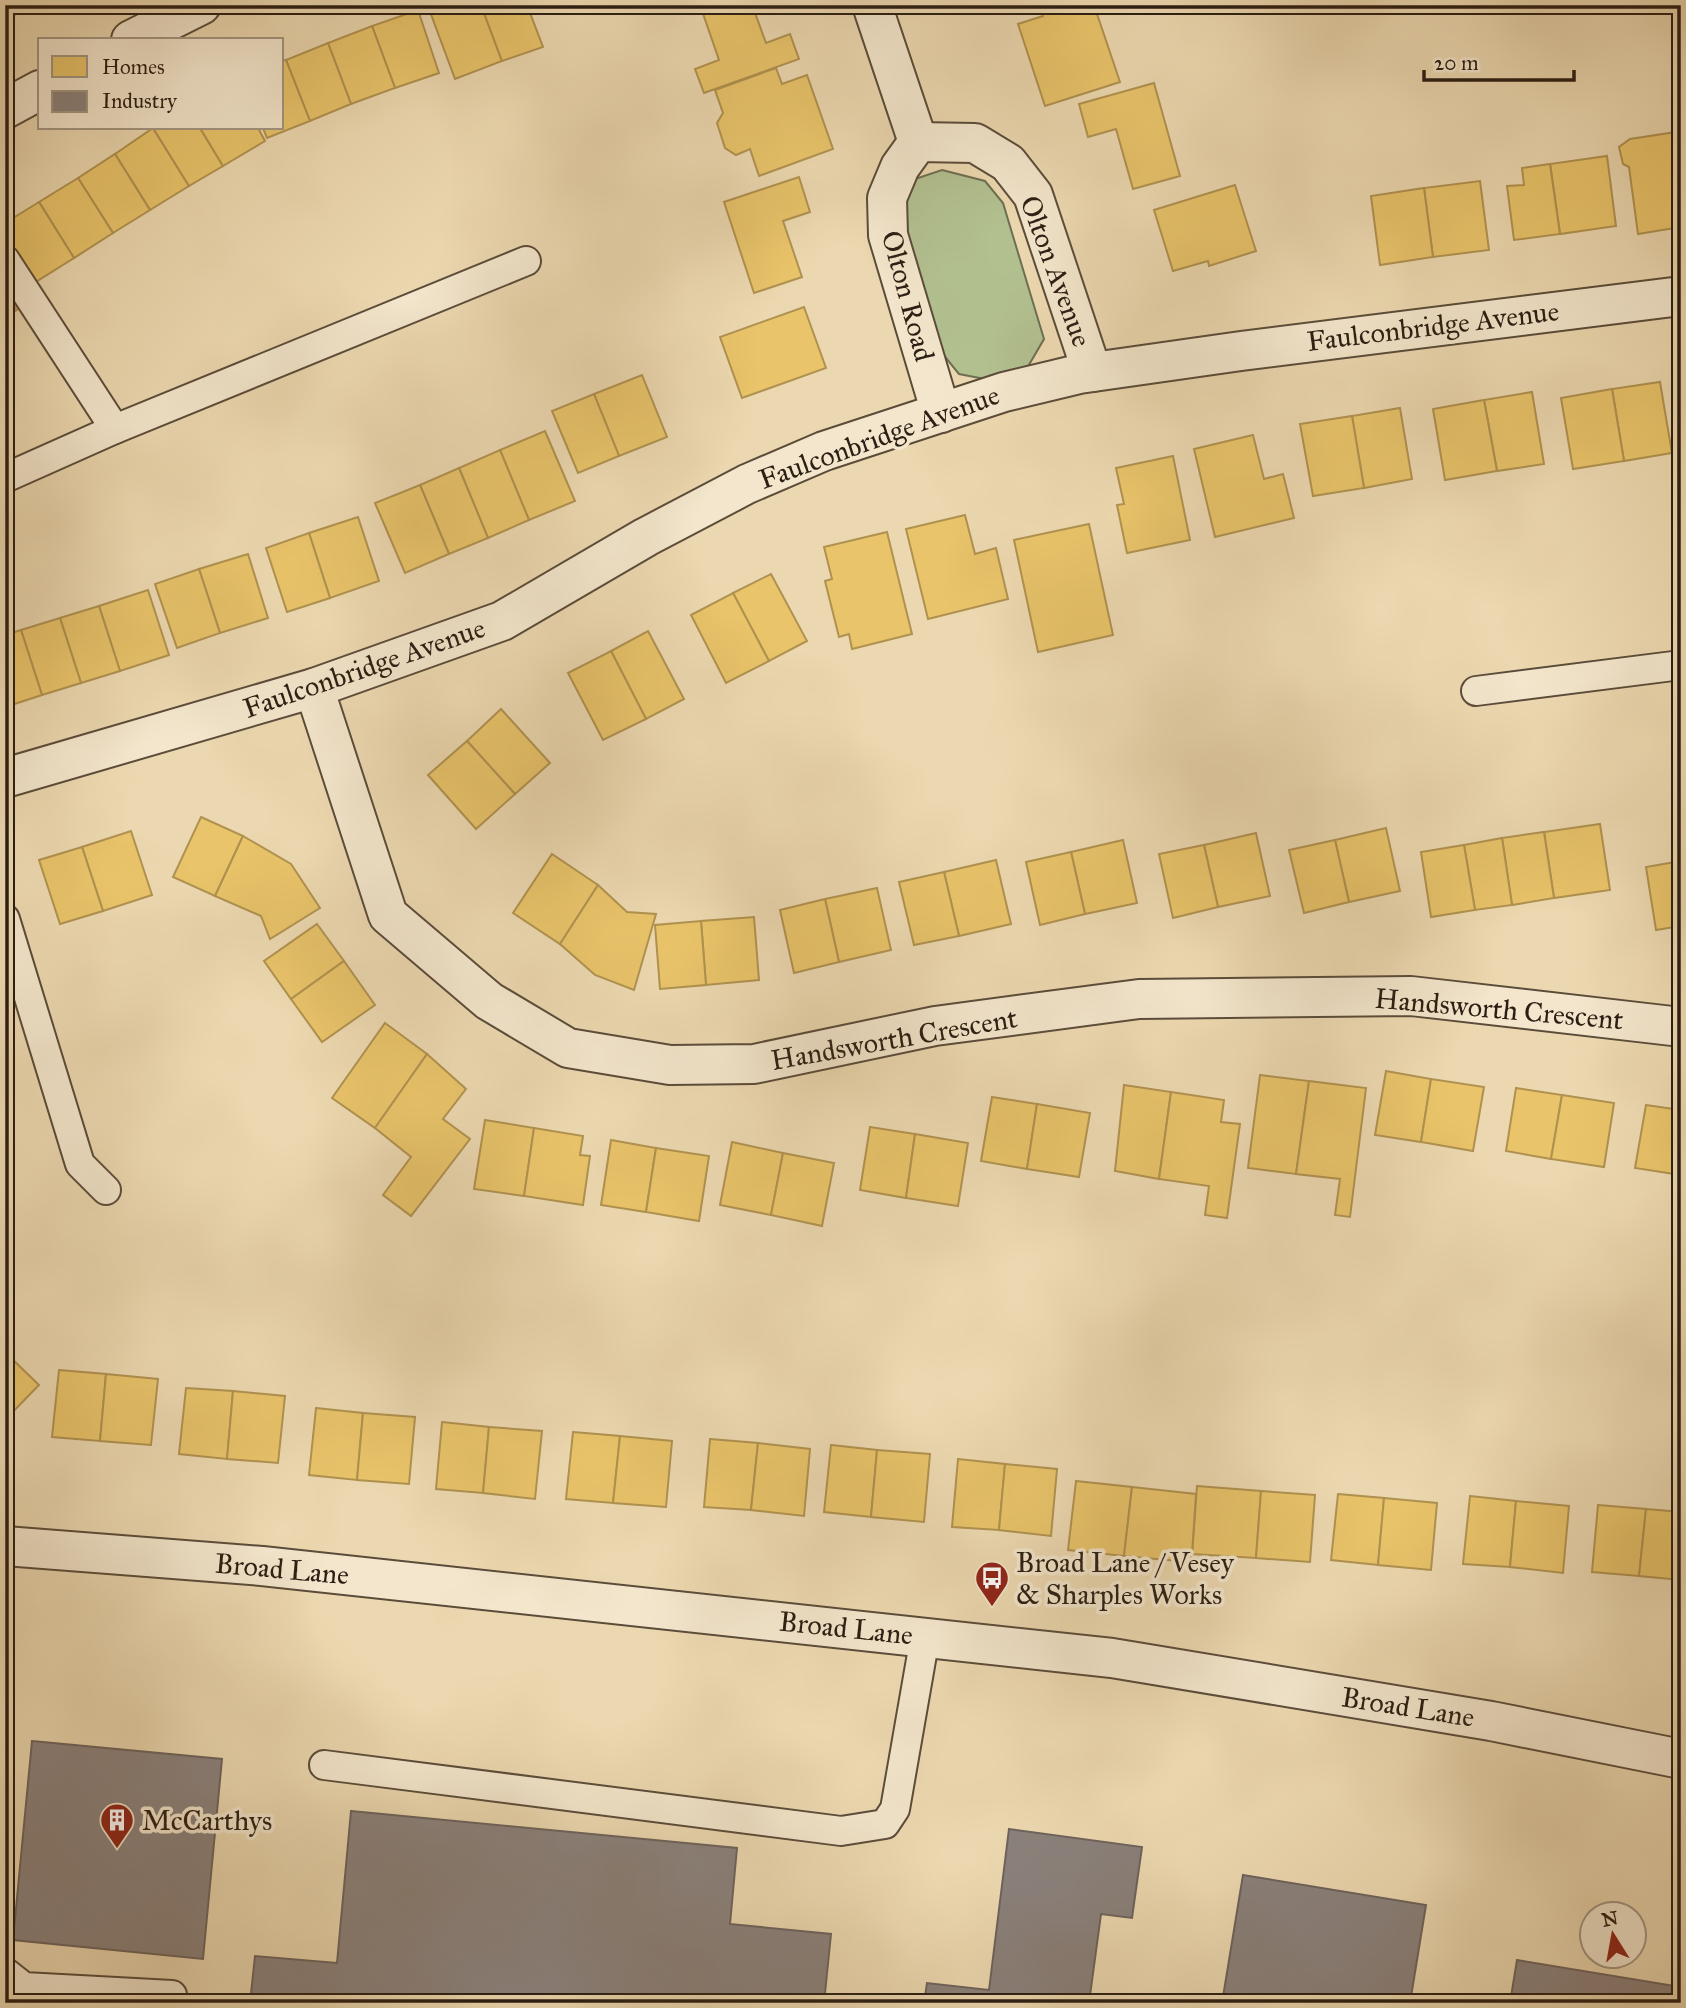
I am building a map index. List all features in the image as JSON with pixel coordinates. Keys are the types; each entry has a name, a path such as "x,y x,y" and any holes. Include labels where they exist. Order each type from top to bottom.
{"street":[{"path":"135,38 201,5"},
{"path":"872,5 918,142"},
{"path":"5,109 38,91"},
{"name":"Olton Avenue","path":"918,142 975,143 1008,163 1033,195 1092,372"},
{"name":"Olton Road","path":"918,142 900,167 887,198 888,235 941,413"},
{"name":"Faulconbridge Avenue","path":"5,778 314,688 502,621 646,537 747,484 824,451 1004,392 1092,372 1681,296"},
{"name":"Handsworth Crescent","path":"314,688 388,915 489,1001 568,1048 670,1065 754,1064 935,1026 1139,999 1411,996 1681,1027"},
{"name":"Broad Lane","path":"5,1546 262,1566 1112,1658 1491,1721 1681,1759"}],"lane":[{"path":"5,260 115,429"},
{"path":"5,478 115,429 526,261"},
{"path":"1476,691 1681,665"},
{"path":"5,919 80,1164 106,1190"},
{"path":"324,1765 841,1831 885,1824 895,1809 925,1637"},
{"path":"5,1972 24,1987 172,1996"}],"green space":[{"path":"942,170 985,181 1003,203 1044,339 1026,370 995,381 959,374 937,347 905,272 906,182"}],"building: Homes":[{"path":"5,5 35,5 8,18"},
{"path":"439,5 481,5 502,61 455,79 429,9"},
{"path":"481,5 527,5 543,47 502,61"},
{"path":"700,5 769,5 754,10 766,43 790,34 799,59 704,93 695,69 719,60"},
{"path":"1040,5 1094,5 1120,82 1045,106 1018,24 1043,16"},
{"path":"418,10 439,73 395,88 372,26"},
{"path":"372,26 395,88 351,104 328,43"},
{"path":"328,43 351,104 310,121 286,60"},
{"path":"284,60 310,121 267,138 264,130 284,130"},
{"path":"776,68 782,84 807,75 833,149 759,176 750,149 736,155 725,148 717,123 723,113 715,90"},
{"path":"1154,83 1180,176 1133,189 1116,129 1088,137 1079,104"},
{"path":"150,130 154,130 189,186 150,210 115,154"},
{"path":"154,130 201,130 223,166 189,186"},
{"path":"201,130 259,130 265,141 223,166"},
{"path":"1676,132 1681,170 1681,227 1638,234 1629,167 1623,164 1619,147 1630,139"},
{"path":"115,154 150,210 113,233 78,178"},
{"path":"1607,156 1616,226 1560,234 1550,164"},
{"path":"1550,164 1560,234 1514,240 1507,186 1524,185 1522,168"},
{"path":"799,177 810,212 783,221 802,277 754,293 724,202"},
{"path":"78,178 113,233 74,258 39,202"},
{"path":"1480,181 1489,250 1433,257 1424,188"},
{"path":"1235,185 1256,251 1209,266 1208,261 1173,271 1154,210"},
{"path":"1424,188 1433,257 1380,265 1371,196"},
{"path":"39,202 74,258 34,283 5,237 5,223"},
{"path":"5,289 17,310 5,316"},
{"path":"804,307 826,368 742,398 720,337"},
{"path":"642,375 667,437 619,456 594,394"},
{"path":"1660,382 1672,453 1624,461 1612,389"},
{"path":"1612,389 1624,461 1573,469 1561,398"},
{"path":"1532,392 1544,464 1497,471 1484,400"},
{"path":"594,394 619,456 578,473 552,411"},
{"path":"1484,400 1497,471 1445,480 1433,409"},
{"path":"1400,408 1412,479 1364,488 1352,416"},
{"path":"1352,416 1364,488 1313,496 1300,424"},
{"path":"545,431 575,501 529,520 500,450"},
{"path":"1253,435 1264,479 1283,474 1294,518 1215,537 1194,449"},
{"path":"500,450 529,520 488,538 459,468"},
{"path":"1173,456 1190,540 1127,553 1117,505 1124,504 1116,468"},
{"path":"459,468 488,538 449,554 420,485"},
{"path":"420,485 449,554 405,573 375,503"},
{"path":"965,515 975,554 996,548 1008,599 928,619 906,529"},
{"path":"358,517 379,581 330,598 309,533"},
{"path":"1089,524 1113,635 1038,652 1014,540"},
{"path":"887,532 912,634 852,649 849,634 839,637 825,581 832,579 824,547"},
{"path":"309,533 330,598 287,612 266,548"},
{"path":"248,554 268,618 220,633 199,569"},
{"path":"199,569 220,633 177,648 155,584"},
{"path":"771,574 807,641 769,661 733,593"},
{"path":"148,590 169,655 120,671 99,606"},
{"path":"733,593 769,661 726,683 691,615"},
{"path":"99,606 120,671 81,683 60,618"},
{"path":"60,618 81,683 42,695 21,630"},
{"path":"21,630 42,695 5,707 5,635"},
{"path":"648,631 684,699 646,719 611,651"},
{"path":"611,651 646,719 603,740 568,673"},
{"path":"501,709 550,763 515,794 467,741"},
{"path":"467,741 515,794 476,829 428,775"},
{"path":"201,817 243,836 215,896 173,877"},
{"path":"1600,824 1610,890 1554,898 1544,832"},
{"path":"1386,828 1400,891 1349,902 1335,840"},
{"path":"131,831 152,895 103,911 82,847"},
{"path":"1544,832 1554,898 1512,905 1502,838"},
{"path":"1256,833 1270,896 1218,907 1204,845"},
{"path":"243,836 291,864 320,908 270,939 261,916 215,896"},
{"path":"1502,838 1512,905 1475,910 1464,845"},
{"path":"1123,840 1137,903 1085,914 1071,852"},
{"path":"1335,840 1349,902 1304,913 1289,850"},
{"path":"1204,845 1218,907 1173,918 1159,854"},
{"path":"1464,845 1475,910 1431,917 1421,852"},
{"path":"82,847 103,911 60,924 39,860"},
{"path":"1071,852 1085,914 1040,925 1026,862"},
{"path":"552,854 598,885 560,944 513,913"},
{"path":"996,860 1011,924 959,936 944,872"},
{"path":"1681,861 1681,926 1656,930 1646,867"},
{"path":"944,872 959,936 914,945 899,882"},
{"path":"598,885 627,912 656,914 634,990 595,975 560,944"},
{"path":"877,888 891,950 839,962 825,899"},
{"path":"825,899 839,962 794,973 780,910"},
{"path":"754,917 759,980 706,985 701,921"},
{"path":"701,921 706,985 660,989 655,925"},
{"path":"317,924 344,961 291,999 264,961"},
{"path":"344,961 375,1005 322,1042 291,999"},
{"path":"385,1023 427,1054 375,1128 332,1098"},
{"path":"427,1054 466,1089 443,1119 470,1139 411,1216 383,1195 411,1157 375,1128"},
{"path":"1386,1071 1431,1079 1421,1142 1375,1135"},
{"path":"1260,1075 1309,1081 1296,1174 1248,1168"},
{"path":"1431,1079 1484,1087 1473,1151 1421,1142"},
{"path":"1309,1081 1366,1088 1350,1217 1335,1215 1340,1179 1296,1174"},
{"path":"1124,1085 1171,1092 1159,1179 1115,1171"},
{"path":"1516,1088 1562,1095 1551,1159 1506,1151"},
{"path":"1171,1092 1224,1100 1221,1122 1240,1124 1227,1218 1205,1215 1209,1186 1159,1179"},
{"path":"1562,1095 1614,1103 1604,1167 1551,1159"},
{"path":"992,1097 1037,1104 1027,1169 981,1161"},
{"path":"1037,1104 1090,1113 1079,1177 1027,1169"},
{"path":"1646,1105 1681,1110 1681,1175 1635,1168"},
{"path":"485,1120 534,1128 524,1196 474,1189"},
{"path":"870,1127 915,1134 906,1198 860,1190"},
{"path":"534,1128 583,1136 580,1155 590,1156 583,1205 524,1196"},
{"path":"915,1134 968,1143 958,1206 906,1198"},
{"path":"611,1140 656,1148 646,1212 601,1205"},
{"path":"732,1142 783,1153 771,1215 720,1205"},
{"path":"656,1148 709,1156 699,1221 646,1212"},
{"path":"783,1153 834,1163 822,1226 771,1215"},
{"path":"8,1355 39,1385 5,1420 5,1357"},
{"path":"59,1370 106,1374 100,1441 52,1437"},
{"path":"106,1374 158,1379 151,1445 100,1441"},
{"path":"186,1388 233,1391 227,1459 179,1454"},
{"path":"233,1391 285,1396 278,1463 227,1459"},
{"path":"316,1408 363,1413 357,1480 309,1475"},
{"path":"363,1413 415,1417 409,1484 357,1480"},
{"path":"442,1422 489,1427 483,1493 436,1489"},
{"path":"489,1427 542,1431 535,1499 483,1493"},
{"path":"573,1432 620,1436 613,1503 566,1499"},
{"path":"620,1436 672,1441 666,1507 613,1503"},
{"path":"710,1439 758,1443 751,1510 704,1507"},
{"path":"758,1443 810,1449 804,1516 751,1510"},
{"path":"831,1445 877,1450 871,1517 824,1512"},
{"path":"877,1450 930,1454 924,1522 871,1517"},
{"path":"958,1459 1005,1464 999,1530 952,1527"},
{"path":"1005,1464 1057,1469 1051,1536 999,1530"},
{"path":"1076,1481 1132,1487 1124,1556 1068,1550"},
{"path":"1197,1486 1261,1491 1256,1558 1192,1554"},
{"path":"1132,1487 1196,1494 1192,1554 1189,1562 1124,1556"},
{"path":"1261,1491 1315,1495 1310,1562 1256,1558"},
{"path":"1338,1494 1384,1498 1378,1565 1331,1560"},
{"path":"1470,1496 1516,1501 1510,1567 1463,1564"},
{"path":"1384,1498 1437,1503 1431,1570 1378,1565"},
{"path":"1516,1501 1569,1506 1563,1573 1510,1567"},
{"path":"1598,1505 1646,1509 1639,1576 1592,1572"},
{"path":"1646,1509 1681,1512 1681,1580 1639,1576"}],"building: Industry":[{"name":"McCarthys","path":"32,1741 222,1759 203,1959 13,1940"},
{"path":"351,1811 737,1848 730,1924 831,1934 824,2003 616,2003 587,2000 587,2003 250,2003 255,1956 337,1963"},
{"path":"1009,1829 1142,1847 1132,1918 1101,1914 1089,2003 924,2003 927,1983 989,1990"},
{"path":"1243,1875 1426,1905 1410,2003 1222,2003"},
{"path":"1517,1960 1681,1987 1681,2003 1510,2003"}],"place":[{"name":"Broad Lane / Vesey & Sharples Works","path":"992,1608"},
{"name":"McCarthys","path":"117,1850"}]}
